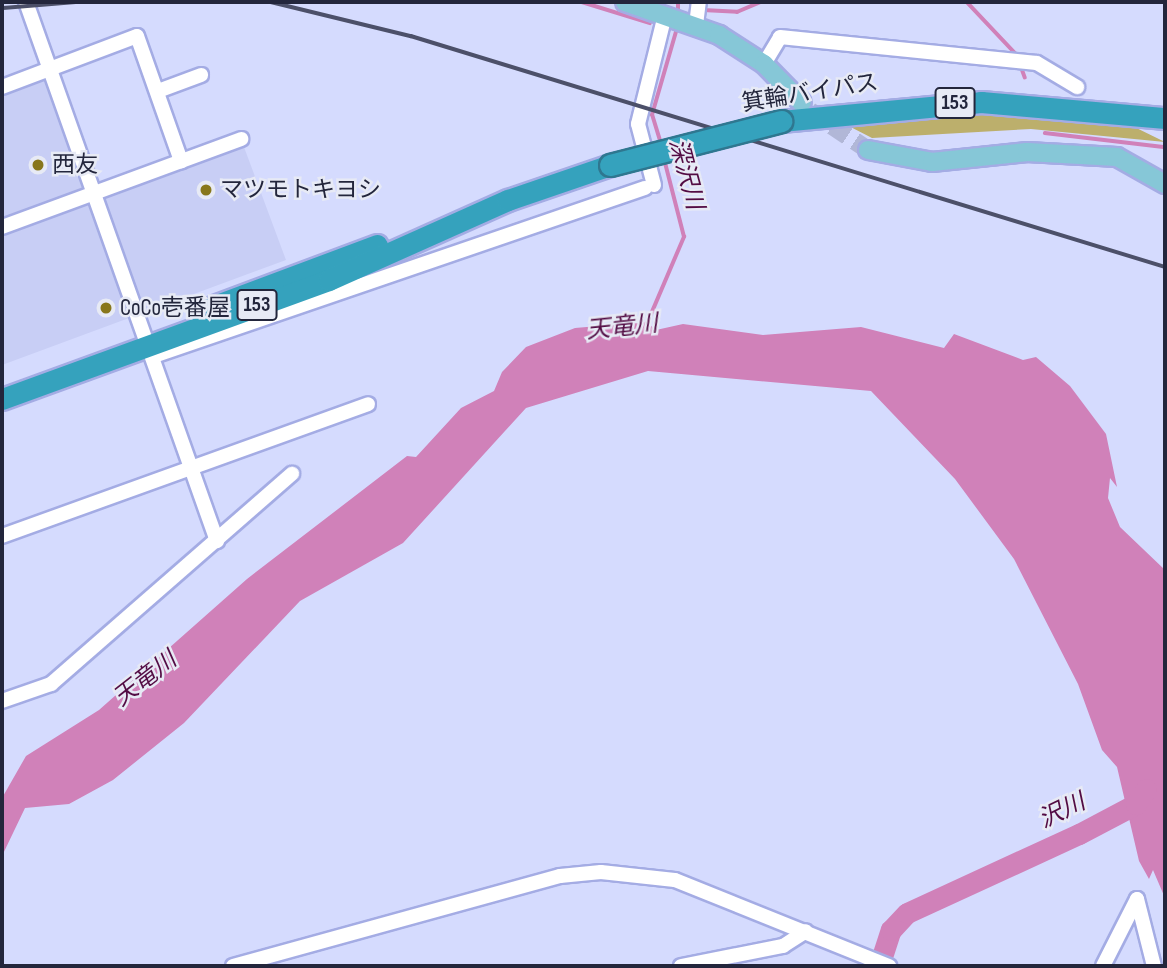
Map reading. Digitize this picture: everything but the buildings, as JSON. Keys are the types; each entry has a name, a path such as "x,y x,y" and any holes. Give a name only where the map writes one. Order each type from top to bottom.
{"highway":[{"name":"箕輪バイパス","path":"2,399 151,344 508,200 610,165 781,121 981,102 1130,112 1165,118"},
{"name":"箕輪バイパス","path":"1130,112 1165,126"},
{"name":"箕輪バイパス","path":"2,384 151,344"}],"main road":[{"path":"625,2 693,24 764,64 802,103"},
{"path":"868,150 932,162 1027,152 1117,157 1165,184"}],"street":[{"path":"26,2 195,466 217,541"},
{"path":"693,24 699,2"},
{"path":"151,344 649,186 638,124 668,16"},
{"path":"2,87 137,36 181,161"},
{"path":"764,64 780,37 1037,63 1077,87"},
{"path":"158,91 201,75"},
{"path":"2,227 241,139"},
{"path":"2,536 368,404"},
{"path":"2,701 51,684 292,474"},
{"path":"233,966 560,876 601,872 675,880 889,966"},
{"path":"1103,966 1137,899 1154,966"},
{"path":"681,966 783,947 806,932"}],"shaded area":[{"path":"49,70 96,193 241,139 286,260 2,365 2,88"},
{"path":"939,110 1116,118 1165,142 1031,129 872,138 837,120"}],"water":[{"name":"天竜川","path":"646,322 656,330 683,324 763,335 861,327 944,348 954,334 1023,360 1036,357 1070,386 1106,434 1117,487 1110,478 1108,498 1120,527 1165,570 1165,898 1153,870 1149,879 1139,861 1117,767 1102,750 1078,684 1014,559 955,479 871,391 648,371 526,408 403,543 300,601 184,723 113,780 69,804 25,808 2,856 2,798 26,756 99,710 247,579 407,456 416,457 461,408 494,391 502,372 526,347 575,328"}],"waterway":[{"path":"582,2 650,23"},
{"name":"深沢川","path":"678,2 678,14"},
{"path":"703,10 737,12 761,2"},
{"path":"967,2 1020,58"},
{"name":"深沢川","path":"661,144 652,115 678,25"},
{"path":"1021,66 1025,77"},
{"path":"1045,133 1165,147"},
{"name":"深沢川","path":"646,326 684,237 664,159"},
{"path":"879,966 891,930 907,913 1079,834 1136,804 1146,789"}],"tunnel":[{"path":"810,111 868,150"}],"railway":[{"path":"2,8 77,2"},
{"path":"271,2 411,36 1165,267"}],"place":[{"name":"西友","path":"38,165"},
{"name":"マツモトキヨシ","path":"206,190"},
{"name":"CoCo壱番屋","path":"106,308"}],"water label":[{"name":"沢川","path":"1062,811"}]}
